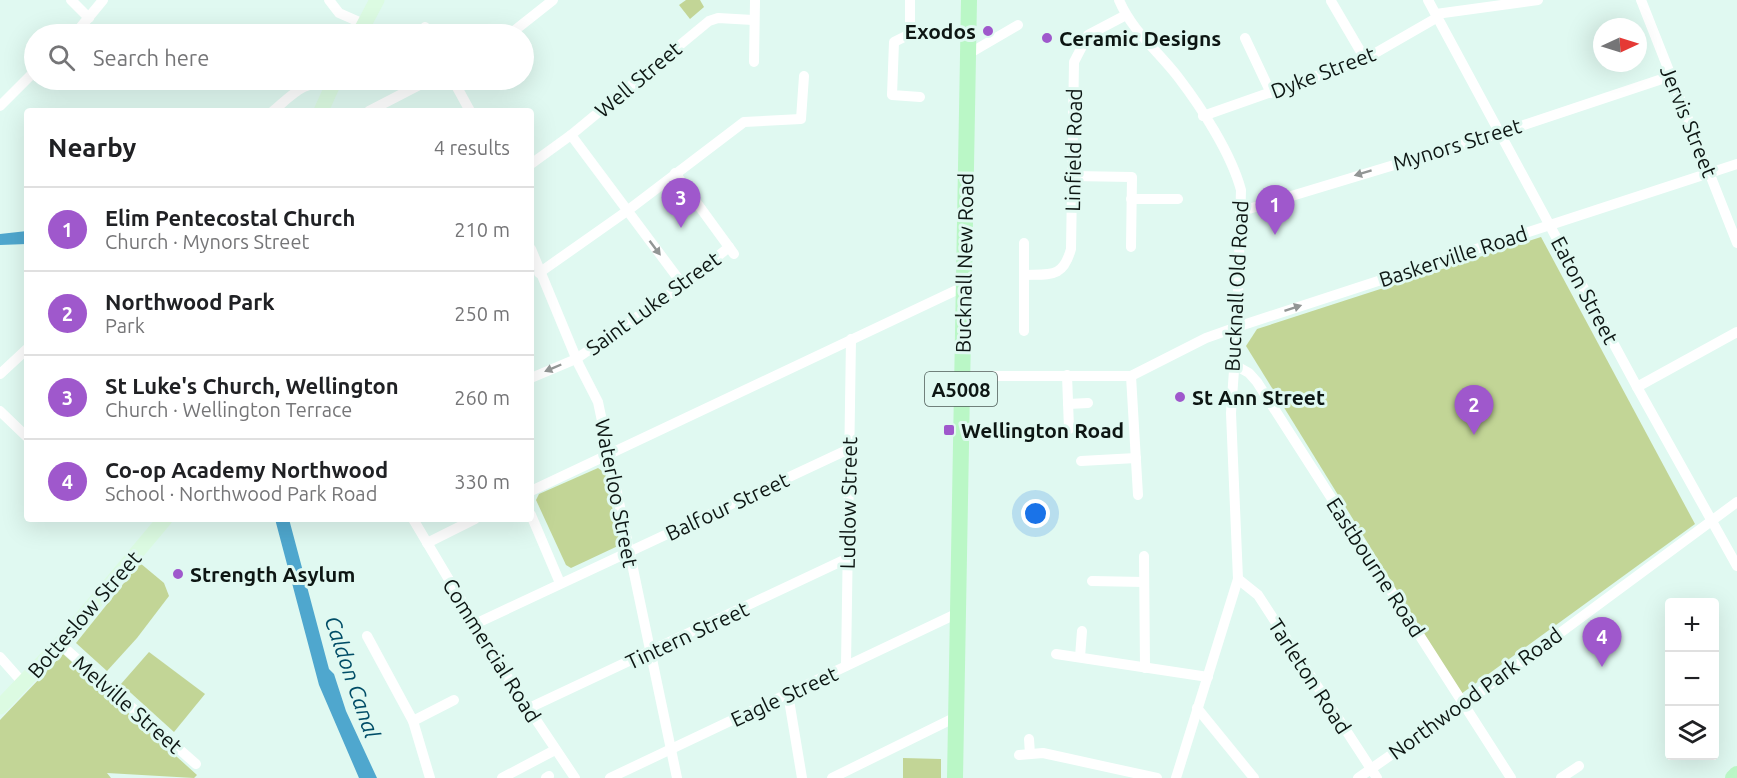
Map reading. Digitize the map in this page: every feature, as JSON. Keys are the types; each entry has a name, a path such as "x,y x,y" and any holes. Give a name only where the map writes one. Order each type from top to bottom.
{"main road":[{"name":"Bucknall New Road","path":"955,778 963,286 970,53 969,0"},
{"path":"1733,778 1737,774"}],"street":[{"path":"71,0 89,18"},
{"path":"84,24 103,0"},
{"path":"329,0 339,13 354,24"},
{"path":"364,24 377,0"},
{"path":"523,24 553,0"},
{"path":"754,62 755,0"},
{"path":"910,0 909,34 894,42 892,94 920,97"},
{"name":"Bucknall Old Road","path":"1119,0 1139,33 1178,77 1236,171 1241,190 1237,327 1231,413 1238,579 1176,778"},
{"name":"Eaton Street","path":"1428,0 1637,387 1737,566"},
{"path":"1437,15 1480,4 1538,0"},
{"name":"Jervis Street","path":"1641,0 1737,243"},
{"path":"1331,1 1365,59"},
{"name":"Linfield Road","path":"1024,275 1054,274 1064,268 1067,261 1071,249 1074,62 1088,35 1126,15"},
{"name":"Dyke Street","path":"1203,116 1365,59 1437,15"},
{"name":"Well Street","path":"534,162 571,135 709,21 718,18 753,20"},
{"path":"970,53 1018,25"},
{"path":"1245,38 1271,93"},
{"path":"540,273 627,211 744,122 801,119 804,76"},
{"name":"Mynors Street","path":"1242,211 1500,133 1671,76"},
{"path":"0,106 24,82"},
{"path":"277,108 299,90"},
{"path":"322,108 330,90"},
{"path":"375,108 410,90"},
{"path":"458,90 468,108"},
{"path":"571,135 683,285"},
{"name":"Baskerville Road","path":"1131,376 1206,338 1237,327 1737,164"},
{"name":"Saint Luke Street","path":"534,377 576,359 732,251 675,173"},
{"path":"1073,176 1132,177 1131,247"},
{"path":"1131,199 1178,199"},
{"path":"1024,243 1024,331"},
{"name":"Waterloo Street","path":"534,259 576,359 598,402 677,778"},
{"path":"534,490 963,286"},
{"path":"1637,387 1737,332"},
{"name":"Ludlow Street","path":"846,666 851,339"},
{"path":"0,374 24,353"},
{"name":"Eastbourne Road","path":"1233,364 1249,373 1257,382 1511,778"},
{"path":"1067,375 1069,429"},
{"path":"962,376 1131,376 1138,495"},
{"path":"1068,404 1088,403"},
{"path":"0,411 24,434"},
{"name":"Balfour Street","path":"475,624 849,449"},
{"path":"1081,461 1136,458"},
{"name":"Northwood Park Road","path":"1358,778 1464,704 1737,502"},
{"name":"Botteslow Street","path":"0,707 60,644 162,522"},
{"name":"Commercial Road","path":"415,522 527,709 575,778"},
{"path":"427,543 469,522"},
{"path":"534,522 560,583"},
{"path":"1144,556 1145,668"},
{"name":"Tintern Street","path":"527,709 846,560"},
{"name":"Tarleton Road","path":"1238,579 1258,595 1377,778"},
{"path":"1092,581 1144,582"},
{"name":"Eagle Street","path":"610,778 958,613"},
{"path":"1080,657 1082,631"},
{"path":"367,636 413,721 430,778"},
{"name":"Melville Street","path":"60,644 196,764"},
{"path":"1056,654 1208,677"},
{"path":"0,657 23,683"},
{"path":"788,694 802,778"},
{"path":"413,721 454,700"},
{"path":"1197,708 1254,778"},
{"path":"832,778 956,717"},
{"path":"1029,739 1024,754 1043,753 1157,778"},
{"path":"502,778 555,750"},
{"path":"1561,778 1579,766"}],"green space":[{"path":"686,0 700,0 704,7 690,19 679,5"},
{"path":"1541,237 1695,524 1461,694 1246,346 1257,329"},
{"path":"598,468 605,473 620,545 571,568 566,565 536,500 539,494"},
{"path":"140,563 164,583 169,596 137,638 107,671 76,643"},
{"path":"149,652 205,694 174,732 121,684"},
{"path":"63,654 197,775 194,778 107,773 111,778 0,778 0,720"},
{"path":"903,758 941,759 941,778 903,778"}],"water":[{"path":"24,231 24,244 0,245 0,234"},
{"path":"276,522 290,522 329,669 334,674 346,711 377,778 359,778 319,685"}],"place":[{"name":"Exodos","path":"988,31"},
{"name":"Ceramic Designs","path":"1047,38"},
{"name":"St Luke's Church, Wellington","path":"681,228"},
{"name":"Elim Pentecostal Church","path":"1275,235"},
{"name":"St Ann Street","path":"1180,397"},
{"name":"Wellington Road","path":"949,430"},
{"name":"Northwood Park","path":"1474,435"},
{"name":"Strength Asylum","path":"178,574"},
{"name":"Co-op Academy Northwood","path":"1602,667"}],"water label":[{"name":"Caldon Canal","path":"353,677"}]}
